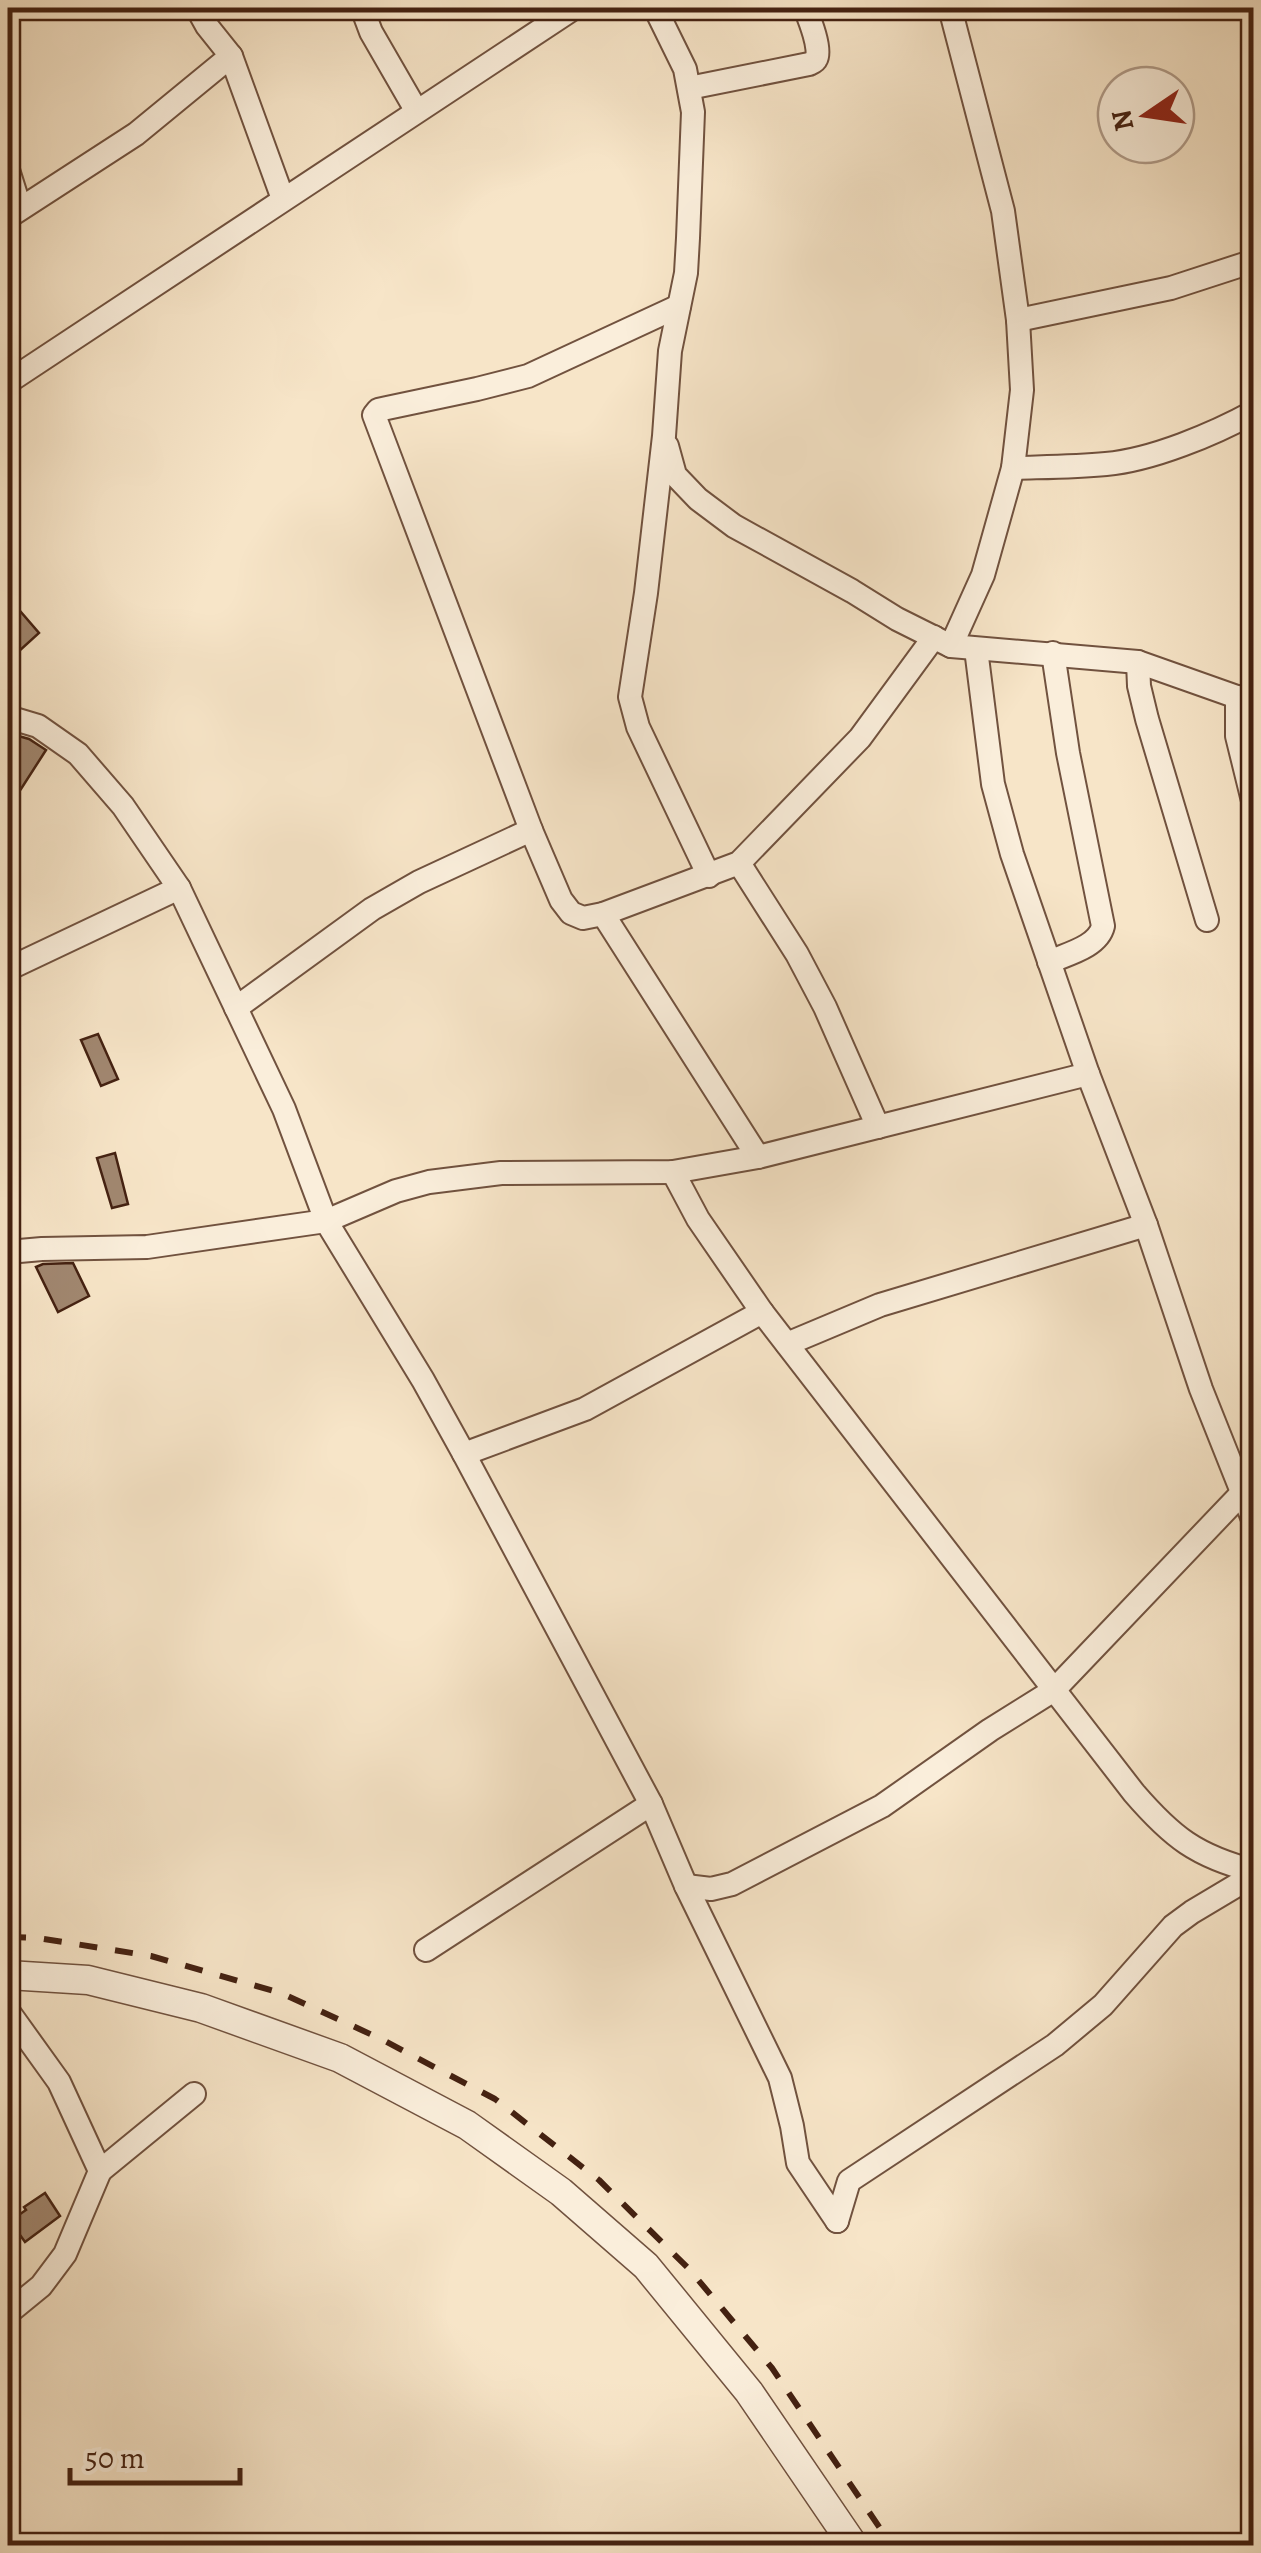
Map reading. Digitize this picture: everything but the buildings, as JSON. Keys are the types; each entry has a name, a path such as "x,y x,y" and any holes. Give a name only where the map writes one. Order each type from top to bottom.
{"street":[{"path":"197,8 231,56 283,199"},
{"path":"362,8 370,32 416,110"},
{"path":"8,382 574,8"},
{"path":"655,8 685,69 689,88 692,112 687,256 670,350 646,593 630,698 638,728 709,876"},
{"path":"689,88 816,60 816,40 805,8"},
{"path":"679,306 528,376 378,410 374,415 531,830 561,900 572,913 583,918 740,863 860,738 886,699 942,642 983,574 1012,468 1022,390 1018,320 1003,211 950,8"},
{"path":"8,170 14,213 136,134 231,56"},
{"path":"1018,320 1171,288 1254,261"},
{"path":"1012,468 1110,464 1167,450 1254,412"},
{"path":"664,436 675,474 698,499 734,526 942,642 976,650 1138,662 1246,699 1237,736 1254,806"},
{"path":"976,650 993,784 1012,854 1201,1389 1248,1490 1254,1522"},
{"path":"1049,962 1096,940 1104,926 1068,753 1053,653"},
{"path":"1138,662 1138,686 1207,920"},
{"path":"8,717 38,726 78,754 123,806 178,888 284,1110 326,1221 423,1380 651,1804 686,1886 780,2078 798,2163 837,2221 849,2181 1055,2045 1103,2005 1173,1926 1254,1873"},
{"path":"236,1008 372,909 419,882 531,830"},
{"path":"740,863 825,1007 878,1127"},
{"path":"8,970 178,888"},
{"path":"603,914 758,1156"},
{"path":"8,1252 147,1247 326,1221 396,1190 501,1173 673,1172 758,1156 1088,1074"},
{"path":"673,1172 698,1219 762,1312 1161,1824 1194,1849 1254,1873"},
{"path":"787,1344 880,1305 1146,1225"},
{"path":"464,1454 585,1409 762,1312"},
{"path":"686,1886 711,1889 732,1884 854,1821 1054,1690 1248,1490"},
{"path":"426,1950 651,1804"},
{"path":"8,1974 88,1980 201,2008 340,2058 466,2126 561,2192 646,2266 749,2392 854,2546"},
{"path":"8,2012 59,2082 100,2171"},
{"path":"8,2313 41,2286 65,2254 100,2171 194,2094"}],"railway":[{"path":"8,1937 151,1956 281,1993 381,2039 495,2099 599,2180 689,2269 772,2368 892,2546"}]}
